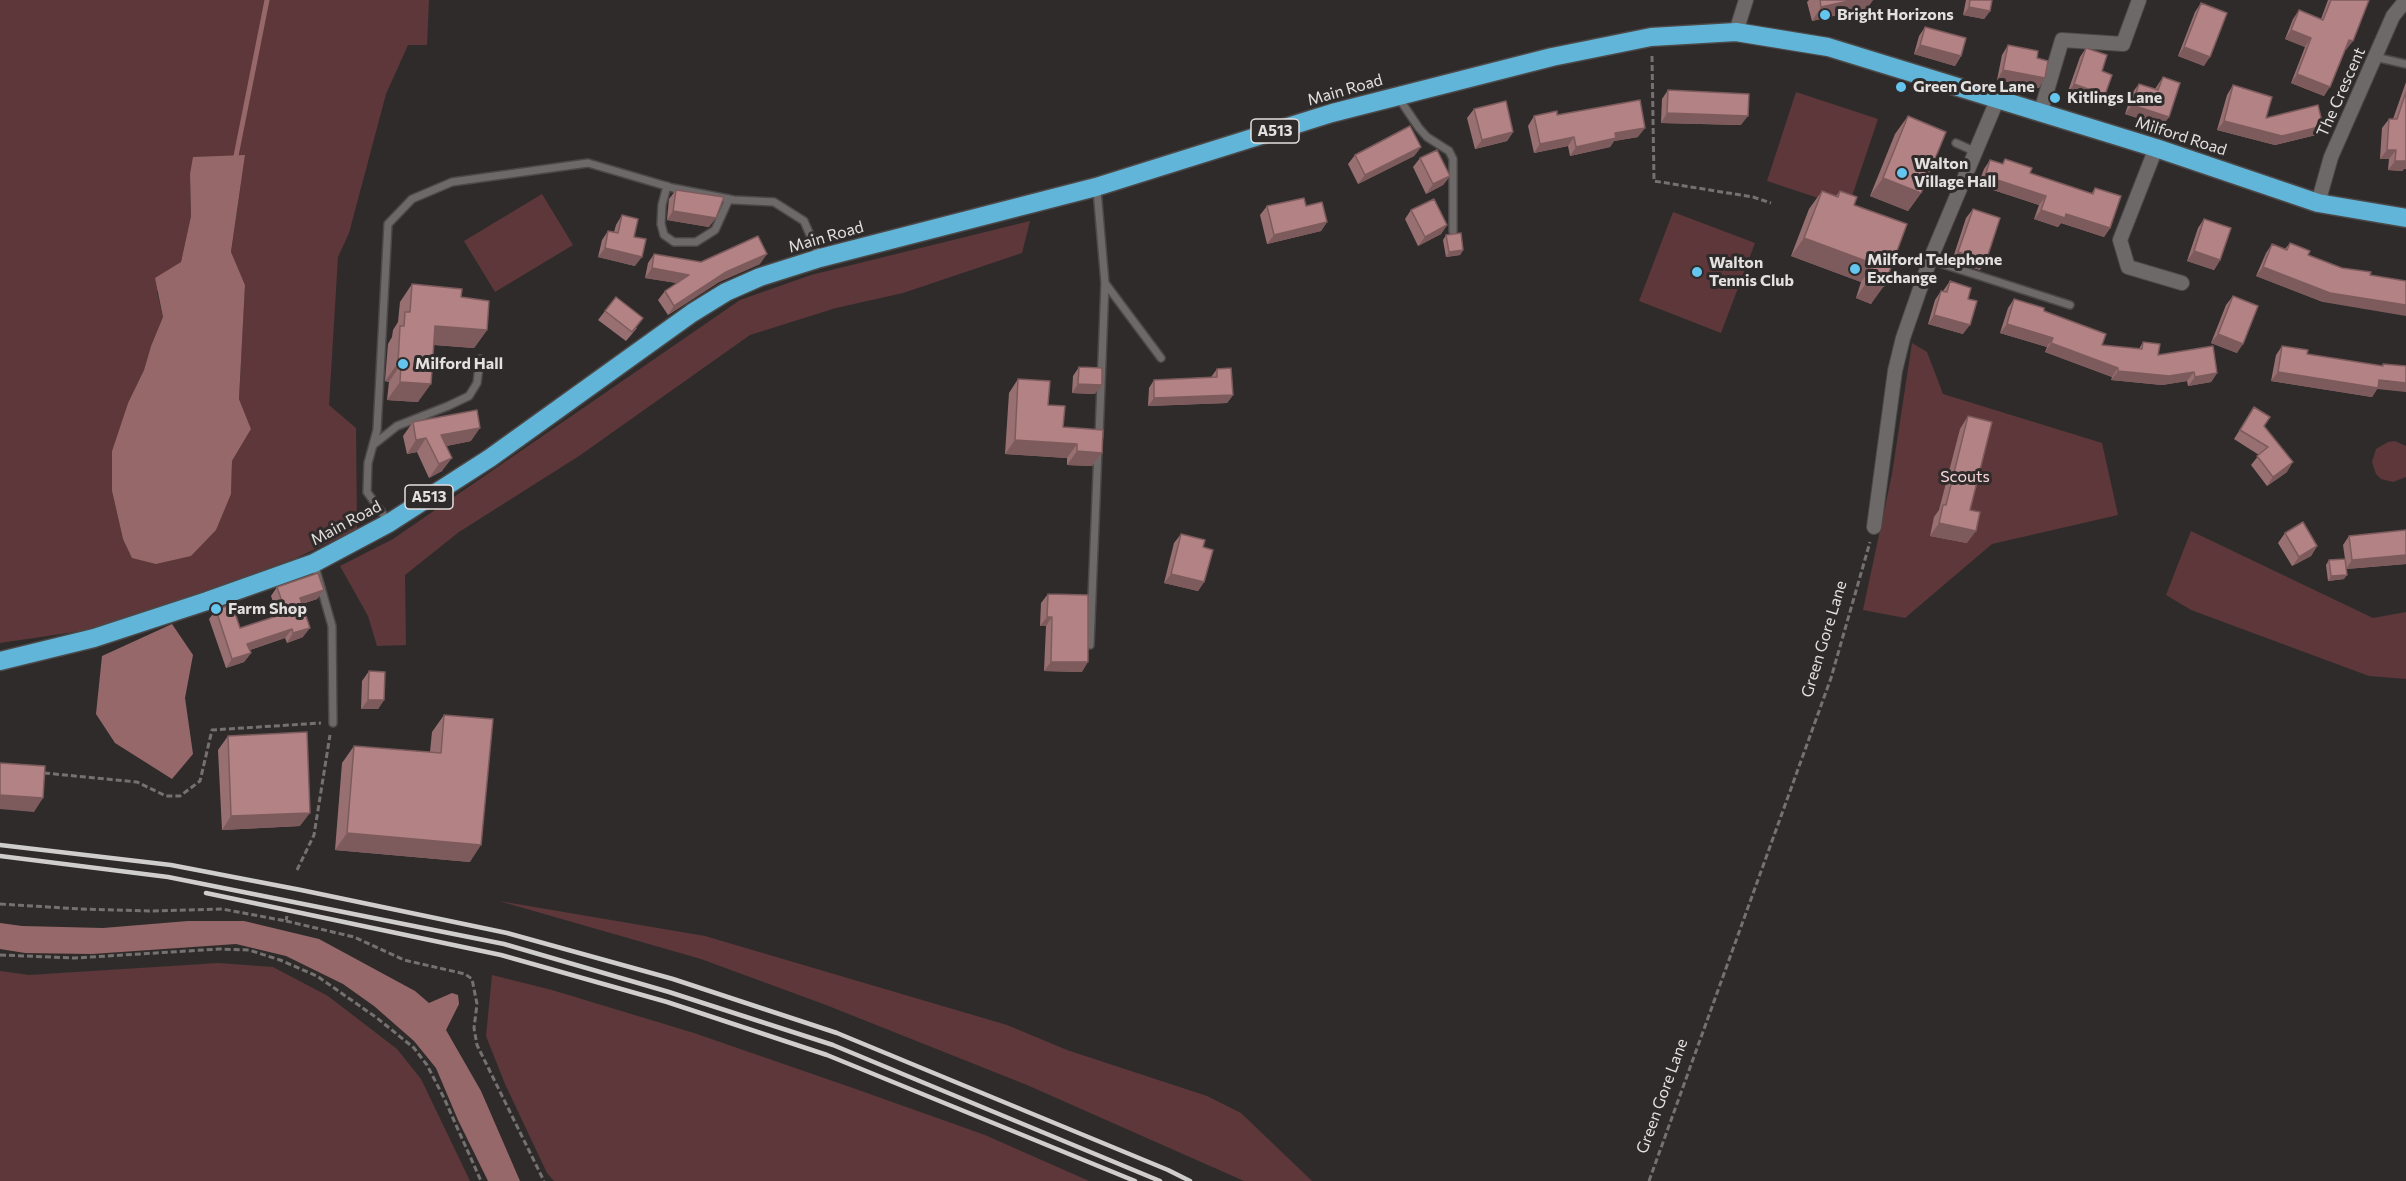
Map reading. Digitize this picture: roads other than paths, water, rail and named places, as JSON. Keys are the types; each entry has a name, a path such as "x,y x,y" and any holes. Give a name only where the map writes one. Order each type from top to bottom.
{"highway":[{"name":"Main Road","path":"0,661 94,638 314,563 389,523 490,458 692,313 726,292 760,277 820,258 1096,188 1332,113 1552,57 1651,37 1736,32"},
{"name":"Milford Road","path":"1736,32 1828,47 2041,111 2318,203 2406,218"}],"street":[{"path":"1736,32 1745,0"},
{"path":"2041,111 2062,40 2122,44 2139,0"},
{"name":"The Crescent","path":"2318,203 2331,157 2393,16 2406,0"},
{"path":"1874,527 1895,371 1914,300 1998,98"},
{"path":"2157,148 2120,240 2128,267 2182,283"}],"lane":[{"path":"2375,57 2406,64"},
{"path":"1397,96 1427,137 1449,151 1453,159 1453,231"},
{"path":"1956,143 1976,152"},
{"path":"389,523 367,492 368,463 377,430 388,224 412,199 452,182 588,163 667,186 729,199 774,202 804,221 820,258"},
{"path":"667,186 662,205 661,224 664,235 674,242 696,242 715,230 729,199"},
{"path":"1090,645 1105,283 1096,188"},
{"path":"1930,260 2070,305"},
{"path":"1105,283 1161,358"},
{"path":"373,445 397,426 469,396 477,383 480,359"},
{"path":"314,563 332,626 333,723"}],"waterway":[{"path":"236,156 267,0"}],"railway":[{"path":"0,845 171,865 301,890 507,933 673,979 837,1033 1190,1181"},
{"path":"0,856 168,877 504,944 669,992 833,1045 1160,1181"},
{"path":"206,893 501,955 667,1002 827,1055 1135,1181"}],"place":[{"name":"Bright Horizons","path":"1825,15"},
{"name":"Green Gore Lane","path":"1901,87"},
{"name":"Kitlings Lane","path":"2055,98"},
{"name":"Walton Village Hall","path":"1902,173"},
{"name":"Milford Telephone Exchange","path":"1855,269"},
{"name":"Walton Tennis Club","path":"1697,272"},
{"name":"Milford Hall","path":"403,364"},
{"name":"Farm Shop","path":"216,609"}],"park label":[{"name":"Scouts","path":"1965,477"}]}
